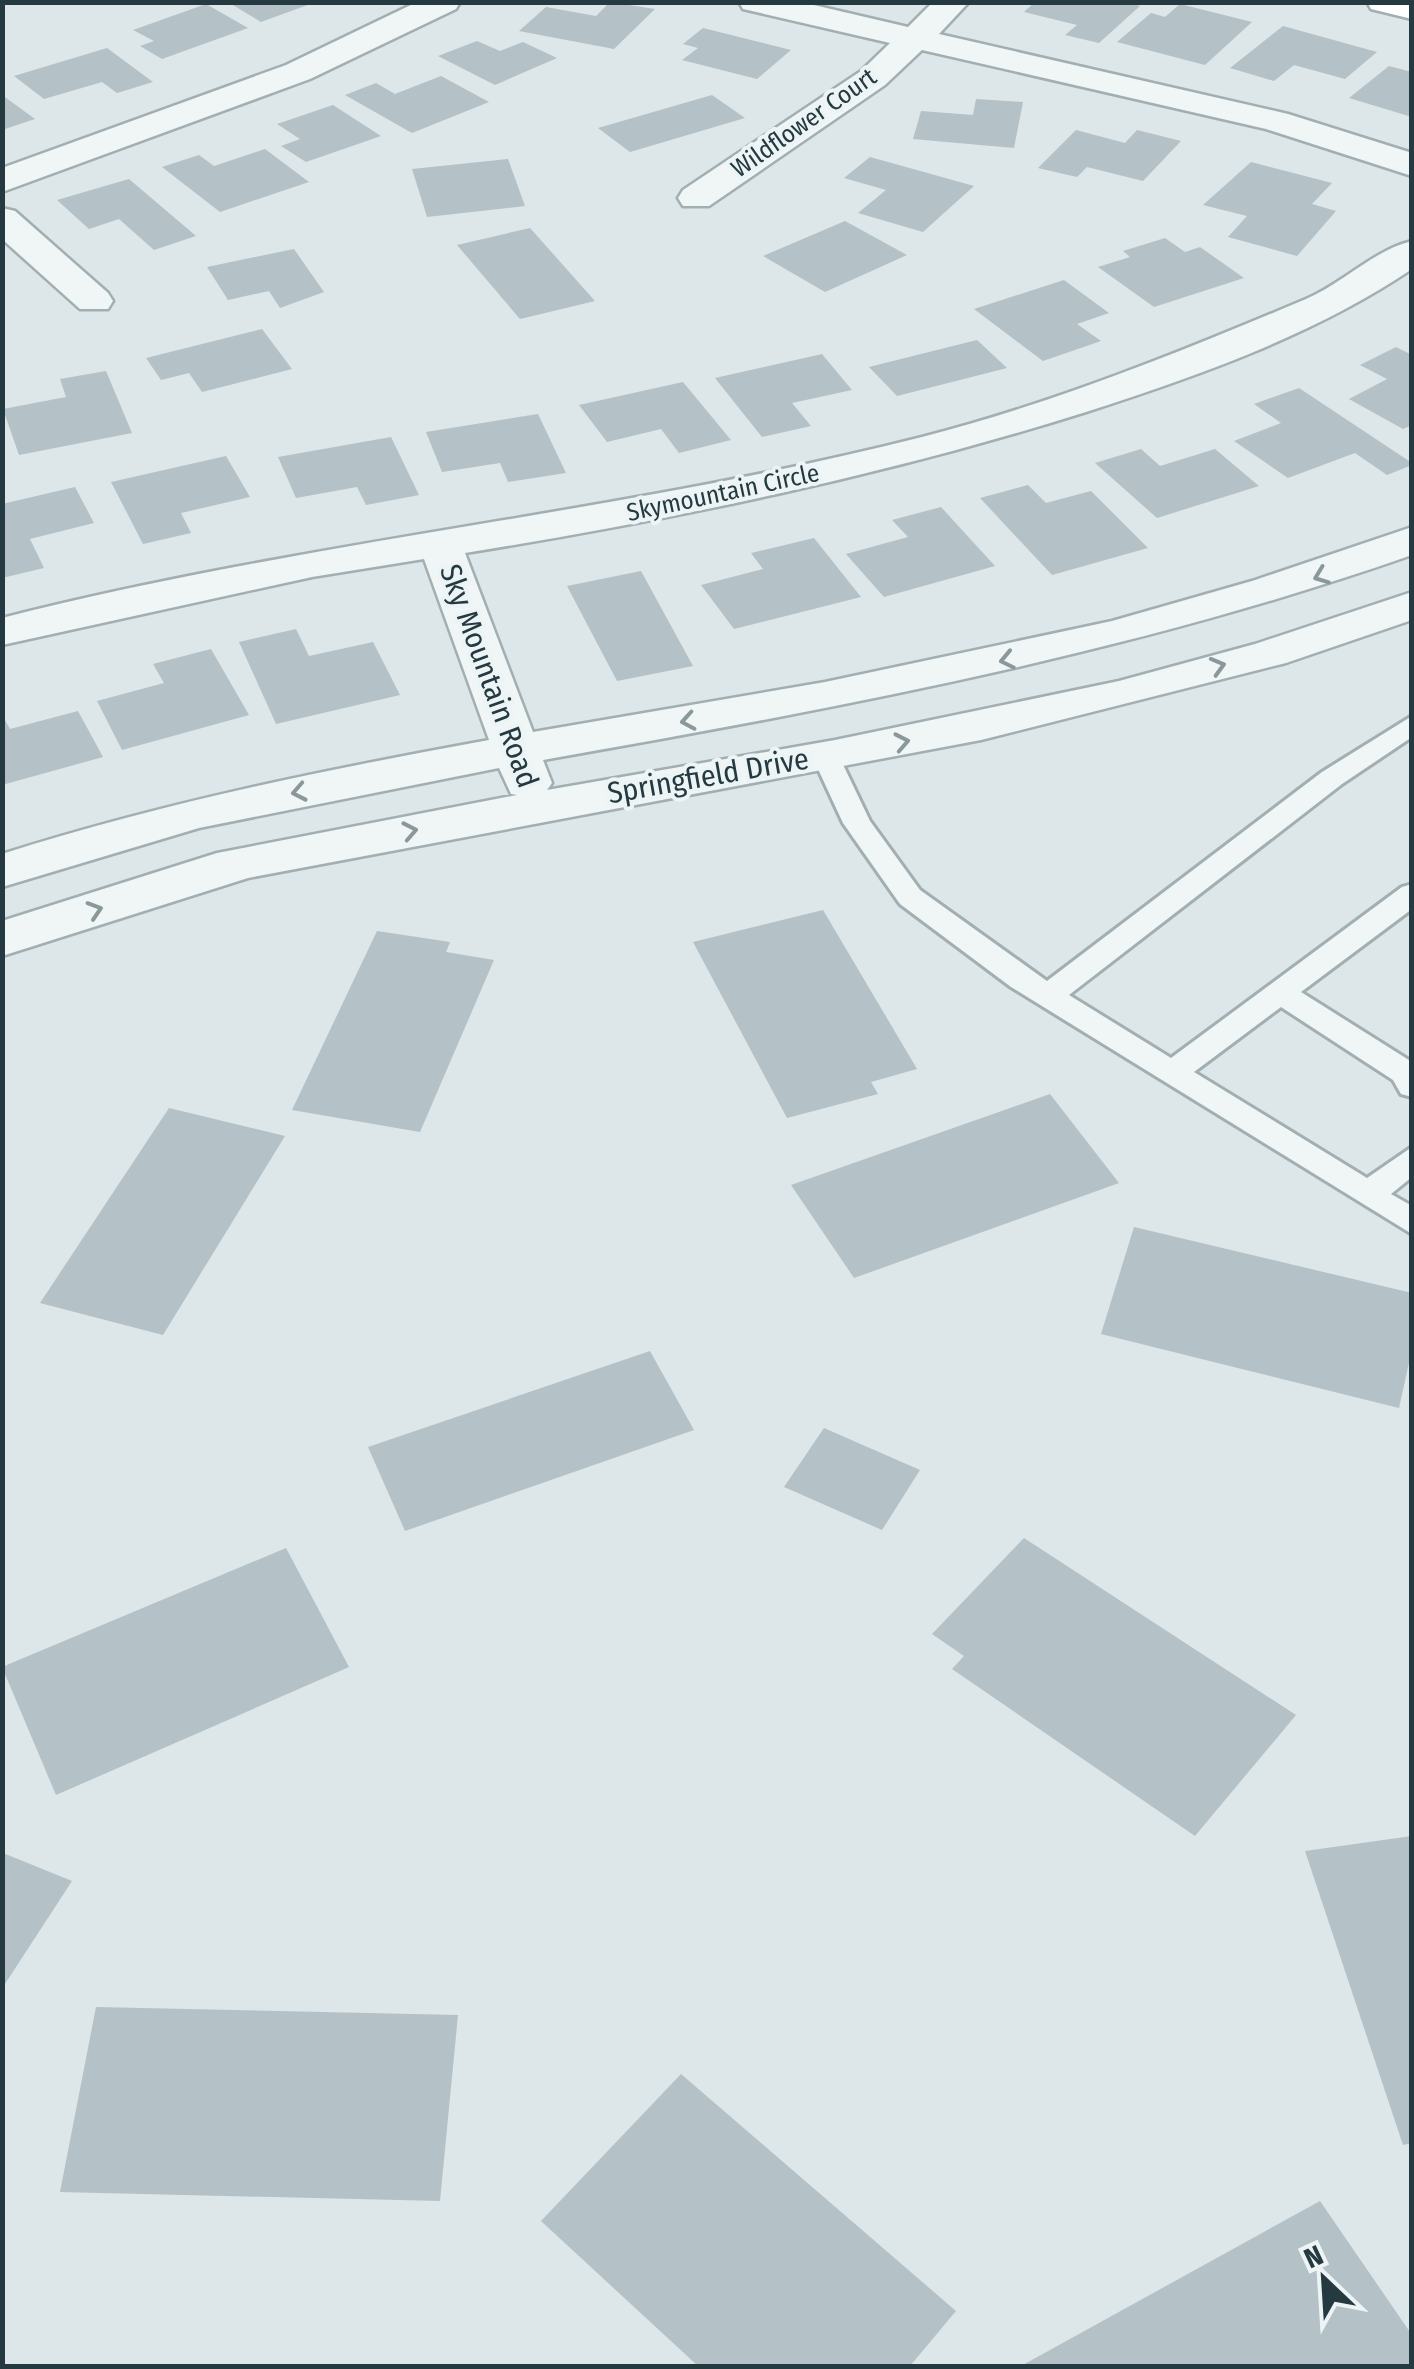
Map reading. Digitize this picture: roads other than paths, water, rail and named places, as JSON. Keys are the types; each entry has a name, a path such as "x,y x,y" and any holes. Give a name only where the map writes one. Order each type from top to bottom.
{"street":[{"path":"2,181 298,72 444,2"},
{"path":"755,2 1276,122 1412,165"},
{"name":"Wildflower Court","path":"696,198 873,78 953,2"},
{"path":"1383,2 1412,9"},
{"path":"2,220 94,302"},
{"name":"Skymountain Circle","path":"2,632 83,611 312,564 672,506 936,446 1158,376 1348,294 1412,252"},
{"name":"Springfield Drive","path":"2,871 226,806 883,686 1078,645 1305,582 1412,540"},
{"name":"Sky Mountain Road","path":"441,546 537,806"},
{"name":"Springfield Drive","path":"2,939 243,863 826,756 1112,697 1346,629 1412,604"}],"lane":[{"path":"1048,996 1332,778 1412,724"},
{"path":"826,756 857,822 910,897 1048,996 1412,1222"},
{"path":"1172,1073 1412,894"},
{"path":"1279,992 1404,1072 1412,1086"},
{"path":"1370,1194 1412,1160"}]}
